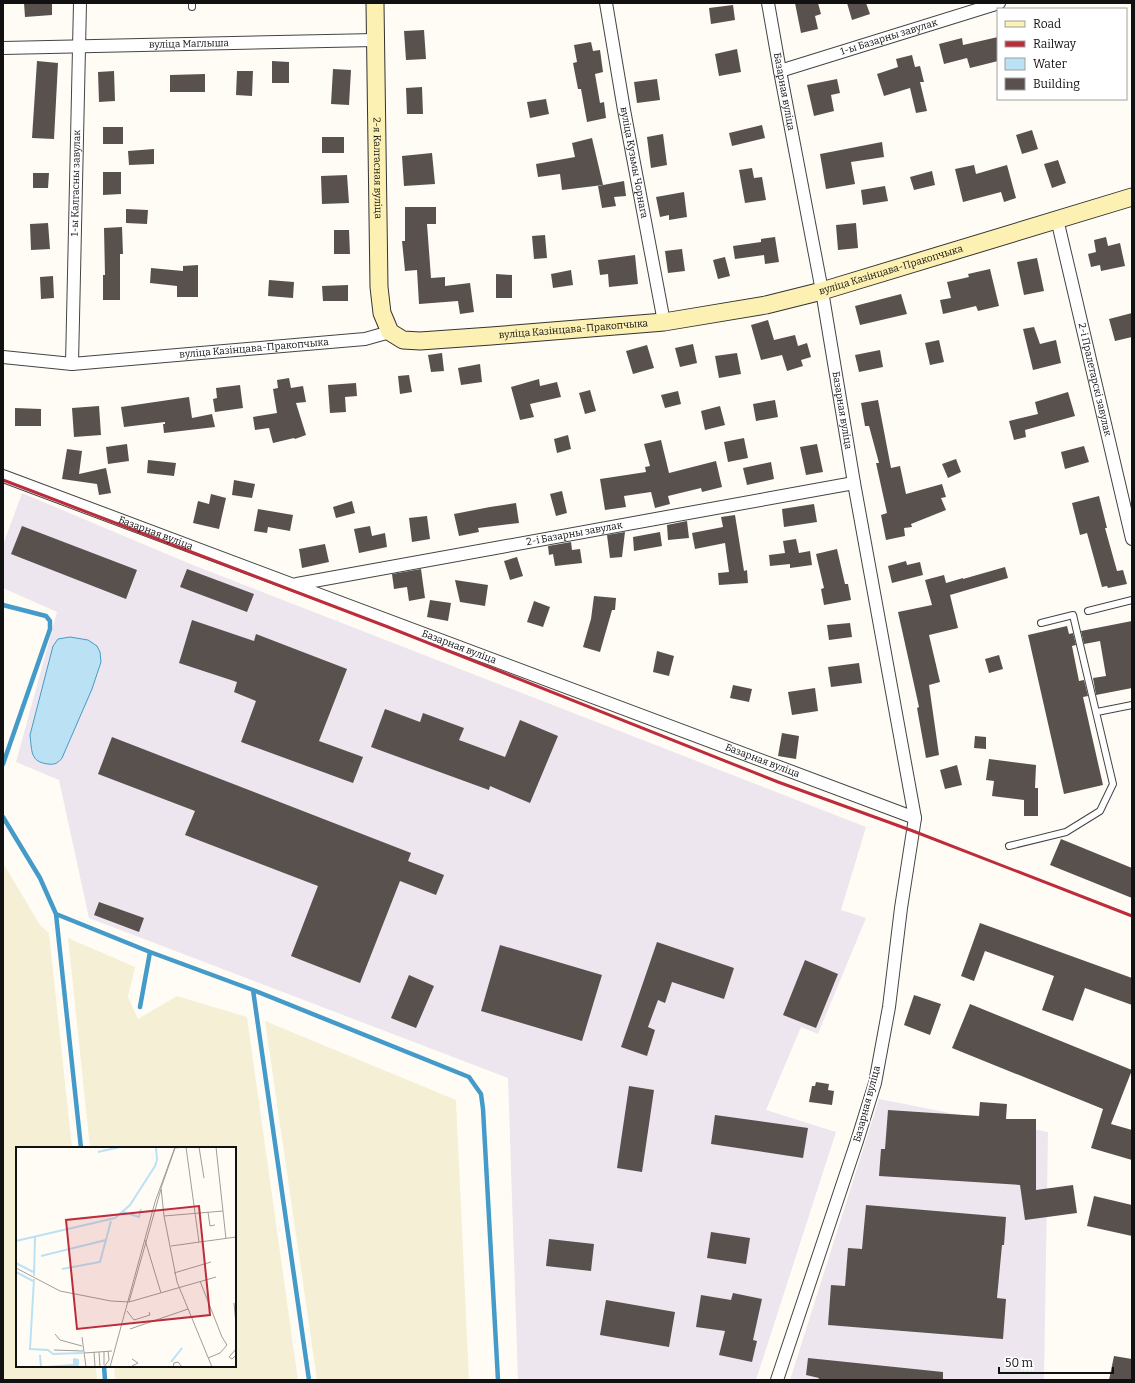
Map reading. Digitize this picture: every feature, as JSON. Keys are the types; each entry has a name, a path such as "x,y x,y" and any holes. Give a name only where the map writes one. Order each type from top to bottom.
{"street":[{"name":"1-ы Калгасны завулак","path":"72,364 80,3"},
{"name":"2-я Калгасная вуліца","path":"375,3 379,287 382,313 390,332"},
{"name":"вуліца Кузьмы Чорнага","path":"606,3 624,110 664,322"},
{"name":"Базарная вуліца","path":"768,3 822,291 854,483 915,818 901,908 889,1008 875,1083 777,1380"},
{"name":"1-ы Базарны завулак","path":"780,71 999,3"},
{"name":"вуліца Маглыша","path":"3,48 375,40"},
{"name":"вуліца Казінцава-Пракопчыка","path":"3,357 72,364 365,339 390,332 403,340 420,341 664,322 766,305 822,291 1132,197"},
{"name":"2-і Пралетарскі завулак","path":"1057,219 1132,539"},
{"name":"Базарная вуліца","path":"3,476 296,584 915,818"},
{"name":"2-і Базарны завулак","path":"296,584 854,483"}],"lane":[{"path":"1088,611 1132,600"},
{"path":"1009,846 1066,832 1100,811 1113,784 1073,615 1041,623"},
{"path":"1097,712 1132,705"}],"shaded area":[{"path":"22,493 188,563 866,827 841,910 866,918 818,1034 801,1027 766,1110 836,1132 756,1380 518,1380 508,1078 89,918 59,780 16,762 57,612 3,588 3,545"},
{"path":"3,863 40,925 49,933 72,1147 16,1147 16,1367 96,1367 97,1380 3,1380"},
{"path":"68,938 135,967 128,997 138,1019 177,996 247,1017 298,1380 115,1380 114,1367 236,1367 236,1147 90,1147"},
{"path":"265,1021 456,1100 469,1380 317,1380"},
{"path":"879,1099 1048,1132 1044,1380 790,1380"}],"water":[{"path":"70,637 88,640 97,646 100,652 101,662 92,689 62,758 53,764 42,763 33,755 30,735 53,646 58,639"}],"building":[{"path":"24,3 52,3 52,15 25,17"},
{"path":"795,3 818,3 821,14 815,16 818,29 801,33"},
{"path":"847,3 866,3 870,14 852,20"},
{"path":"733,5 735,20 711,24 709,8"},
{"path":"424,30 426,59 406,60 404,31"},
{"path":"997,37 997,61 970,68 967,58 944,64 939,44 962,38 963,45"},
{"path":"591,42 593,51 600,50 603,72 595,74 600,103 604,102 606,118 587,122 581,89 578,89 573,63 577,62 574,45"},
{"path":"737,49 741,72 719,76 715,54"},
{"path":"912,55 915,67 920,66 924,82 920,82 927,111 916,113 910,88 884,96 877,74 898,67 896,59"},
{"path":"37,61 58,63 54,139 32,138"},
{"path":"272,61 289,62 289,83 272,83"},
{"path":"333,69 351,70 349,105 331,104"},
{"path":"114,71 115,101 99,102 98,72"},
{"path":"237,71 253,71 252,96 236,95"},
{"path":"205,74 205,92 170,92 170,75"},
{"path":"657,79 660,100 637,103 634,82"},
{"path":"837,79 840,93 831,95 834,111 814,116 807,85"},
{"path":"422,87 423,114 407,114 406,88"},
{"path":"546,99 549,114 530,118 527,102"},
{"path":"762,125 765,138 732,146 729,133"},
{"path":"103,127 123,127 123,144 103,144"},
{"path":"1032,130 1038,149 1022,154 1016,135"},
{"path":"663,134 667,165 651,168 647,137"},
{"path":"322,137 344,137 344,153 322,153"},
{"path":"592,138 603,185 562,190 560,174 538,177 536,164 575,157 572,143"},
{"path":"882,142 884,157 851,162 855,184 826,189 820,154"},
{"path":"154,149 154,164 129,165 128,151"},
{"path":"432,153 435,184 404,186 402,156"},
{"path":"1058,160 1066,183 1052,188 1044,164"},
{"path":"974,165 976,174 1007,165 1016,198 1004,202 1001,192 963,202 955,169"},
{"path":"752,168 754,178 762,177 766,200 745,203 739,170"},
{"path":"932,171 935,185 914,190 910,177"},
{"path":"103,172 121,172 121,194 103,195"},
{"path":"33,173 49,173 48,188 33,188"},
{"path":"347,175 349,203 322,204 321,176"},
{"path":"624,181 626,196 614,197 616,206 602,208 598,186"},
{"path":"885,186 888,201 863,205 861,190"},
{"path":"684,192 687,217 669,220 669,215 660,217 656,197"},
{"path":"405,207 436,207 436,224 427,224 431,278 445,277 445,286 470,283 474,312 460,314 458,301 419,304 417,270 405,271 402,241 405,241"},
{"path":"126,209 148,210 147,224 126,223"},
{"path":"48,223 50,249 31,250 30,224"},
{"path":"856,223 858,248 838,250 836,225"},
{"path":"122,227 123,254 120,254 120,300 103,300 103,275 105,275 104,228"},
{"path":"334,230 349,230 350,254 334,254"},
{"path":"545,235 547,258 534,259 532,236"},
{"path":"775,237 779,262 765,264 764,255 735,259 733,246 761,242 761,239"},
{"path":"1106,237 1108,246 1120,243 1125,266 1101,271 1100,265 1091,267 1088,254 1096,252 1094,240"},
{"path":"682,249 685,271 668,273 665,251"},
{"path":"635,255 638,284 609,287 608,274 600,275 598,260"},
{"path":"725,257 730,276 718,279 713,260"},
{"path":"1037,258 1044,291 1024,295 1017,262"},
{"path":"198,265 198,297 177,297 177,286 150,283 151,268 183,271 183,266"},
{"path":"990,269 999,306 978,311 976,306 943,314 940,300 951,298 947,282 969,277 968,274"},
{"path":"571,270 573,285 553,288 551,274"},
{"path":"496,274 512,275 512,298 496,298"},
{"path":"53,276 54,298 41,299 40,277"},
{"path":"269,280 294,282 293,298 268,296"},
{"path":"348,285 348,301 323,301 322,286"},
{"path":"901,294 907,314 860,325 855,306"},
{"path":"1132,313 1132,337 1115,341 1109,319"},
{"path":"768,320 774,340 795,335 798,346 807,343 811,357 801,360 803,366 787,371 782,355 761,360 751,325"},
{"path":"1034,327 1040,344 1056,340 1061,363 1033,370 1023,329"},
{"path":"939,340 944,362 930,365 925,343"},
{"path":"693,344 697,363 680,367 675,348"},
{"path":"647,345 654,368 633,374 626,351"},
{"path":"880,350 883,367 859,372 855,355"},
{"path":"442,353 444,371 431,372 428,355"},
{"path":"737,353 741,374 719,378 715,356"},
{"path":"480,364 482,382 461,385 458,368"},
{"path":"409,375 412,392 400,394 398,376"},
{"path":"289,378 291,388 303,386 306,402 296,403 306,435 295,439 273,443 269,428 255,430 253,417 277,413 273,389 278,388 277,380"},
{"path":"539,379 540,386 557,382 561,397 530,404 534,417 520,420 511,387"},
{"path":"356,383 357,396 345,397 346,412 330,413 328,385"},
{"path":"240,385 243,408 215,412 213,399 217,398 216,388"},
{"path":"590,390 596,411 585,414 579,393"},
{"path":"678,391 681,404 665,408 661,395"},
{"path":"1068,392 1075,416 1025,430 1026,437 1014,440 1009,421 1038,414 1035,402"},
{"path":"189,397 192,418 212,414 215,427 164,433 163,424 165,424 165,422 124,427 121,407"},
{"path":"775,400 778,417 756,421 753,404"},
{"path":"878,400 891,468 900,466 906,494 942,484 946,497 941,498 946,510 911,524 912,527 904,528 905,536 886,540 881,515 887,513 876,463 879,463 869,426 865,426 861,403"},
{"path":"99,406 101,435 74,437 72,408"},
{"path":"720,406 725,425 705,430 701,411"},
{"path":"15,408 41,409 41,426 15,426"},
{"path":"568,435 571,449 557,453 554,439"},
{"path":"744,438 748,458 728,462 724,442"},
{"path":"661,440 669,473 716,461 722,487 702,492 701,488 668,496 670,504 655,508 651,492 624,496 626,507 605,510 600,479 646,472 645,467 650,466 644,444"},
{"path":"127,444 129,461 108,464 106,447"},
{"path":"817,444 823,472 806,475 800,447"},
{"path":"1084,446 1089,462 1065,469 1061,452"},
{"path":"67,449 82,451 79,474 106,468 111,493 99,495 97,484 62,479"},
{"path":"956,459 961,472 948,478 942,464"},
{"path":"148,460 176,463 174,476 147,473"},
{"path":"771,462 774,479 747,485 743,468"},
{"path":"234,480 255,484 252,498 232,495"},
{"path":"562,491 567,513 556,516 550,494"},
{"path":"211,494 226,498 219,529 193,523 198,501 209,504"},
{"path":"1099,496 1107,528 1105,528 1117,571 1123,570 1127,584 1108,588 1107,586 1102,587 1087,533 1080,535 1072,503"},
{"path":"352,501 355,513 336,518 333,507"},
{"path":"516,503 519,523 478,528 479,532 459,536 454,514"},
{"path":"814,504 817,522 784,527 782,509"},
{"path":"258,509 293,515 290,531 268,527 267,533 254,531"},
{"path":"735,515 744,571 747,570 748,583 719,585 718,573 729,572 725,543 695,549 692,533 723,527 721,517"},
{"path":"427,516 430,539 412,542 409,518"},
{"path":"687,521 689,538 668,540 667,525"},
{"path":"22,526 137,570 126,599 11,554"},
{"path":"370,526 372,536 385,533 387,547 359,553 354,529"},
{"path":"625,532 622,557 610,558 607,535"},
{"path":"660,532 662,546 634,551 633,537"},
{"path":"796,539 799,553 810,551 812,565 790,568 790,564 770,566 769,555 785,553 783,541"},
{"path":"571,542 572,550 580,549 582,563 555,566 553,554 549,555 548,546"},
{"path":"325,544 329,562 302,568 299,549"},
{"path":"837,549 845,584 848,584 851,600 824,605 821,589 824,588 816,554"},
{"path":"517,557 523,576 510,580 504,561"},
{"path":"906,561 907,565 920,562 923,575 892,583 888,566"},
{"path":"1005,567 1008,578 950,595 958,628 929,635 940,682 929,685 939,755 926,758 917,708 919,707 898,612 932,605 925,580 944,575 946,583"},
{"path":"187,569 254,594 247,612 180,587"},
{"path":"421,569 425,598 409,601 407,587 394,589 392,574"},
{"path":"455,580 488,585 485,606 460,602"},
{"path":"594,596 616,598 615,610 612,610 600,652 583,647 591,619"},
{"path":"430,600 451,603 448,621 427,617"},
{"path":"534,601 550,607 543,627 527,622"},
{"path":"192,620 254,641 256,634 347,669 319,741 363,757 353,783 241,742 256,701 234,692 237,682 179,663"},
{"path":"1132,621 1132,688 1096,695 1093,678 1106,676 1100,641 1084,644 1081,631"},
{"path":"850,623 852,637 829,640 827,625"},
{"path":"1067,626 1069,634 1073,633 1076,645 1072,646 1079,681 1084,680 1088,696 1083,697 1103,785 1064,794 1028,635"},
{"path":"657,651 674,656 669,676 653,672"},
{"path":"999,655 1003,669 989,673 985,659"},
{"path":"859,663 862,683 831,687 828,667"},
{"path":"733,685 752,689 749,702 730,698"},
{"path":"815,688 818,711 792,715 788,692"},
{"path":"385,709 420,722 423,713 464,728 459,740 505,757 520,720 558,736 530,803 490,786 489,790 371,747"},
{"path":"782,733 799,736 796,759 778,756"},
{"path":"975,736 986,737 986,749 974,748"},
{"path":"112,737 411,853 408,861 444,875 436,895 400,881 360,983 291,956 318,886 185,835 195,811 98,774"},
{"path":"989,759 1036,765 1035,788 1038,788 1038,816 1024,816 1024,800 992,796 994,781 986,780"},
{"path":"957,765 962,785 945,789 940,770"},
{"path":"1061,839 1132,868 1132,898 1050,865"},
{"path":"99,902 144,918 139,932 94,915"},
{"path":"980,923 1132,978 1132,1005 1085,988 1073,1021 1042,1010 1054,976 985,951 974,981 961,976"},
{"path":"657,942 734,968 724,999 672,982 665,1003 658,1000 648,1027 655,1030 647,1056 621,1047"},
{"path":"500,945 602,975 582,1041 481,1011"},
{"path":"805,960 838,974 816,1028 783,1015"},
{"path":"409,975 434,986 416,1028 391,1018"},
{"path":"914,995 941,1004 930,1035 904,1025"},
{"path":"970,1004 1132,1070 1111,1124 1132,1130 1132,1160 1091,1148 1103,1109 952,1048"},
{"path":"816,1082 829,1084 828,1090 834,1091 832,1105 809,1102 812,1086 815,1086"},
{"path":"629,1086 654,1090 642,1172 617,1168"},
{"path":"980,1102 1007,1104 1006,1119 1036,1119 1036,1190 1073,1185 1077,1213 1025,1220 1020,1185 879,1176 881,1149 885,1149 888,1110 979,1116"},
{"path":"715,1115 808,1128 803,1158 711,1144"},
{"path":"1094,1196 1132,1205 1132,1236 1087,1226"},
{"path":"866,1205 1006,1217 997,1298 1006,1299 1003,1339 828,1325 831,1285 845,1286 848,1248 862,1249"},
{"path":"711,1232 750,1238 746,1264 707,1258"},
{"path":"549,1239 594,1244 591,1271 546,1266"},
{"path":"733,1293 762,1299 753,1340 757,1341 752,1362 719,1355 725,1331 696,1327 701,1295 731,1300"},
{"path":"606,1300 675,1312 669,1347 600,1335"},
{"path":"1114,1356 1132,1359 1132,1380 1109,1380"},
{"path":"808,1358 943,1372 943,1380 818,1380 819,1378 806,1375"}],"waterway":[{"path":"3,605 46,616 50,621 50,629 3,764"},
{"path":"3,817 40,878 56,914 81,1147"},
{"path":"56,914 150,952 253,990 469,1077 481,1094 483,1109 498,1380"},
{"path":"140,1007 150,952"},
{"path":"253,990 309,1380"},
{"path":"104,1367 105,1380"}],"railway":[{"path":"3,480 388,627 778,782 913,831 1132,916"}]}
